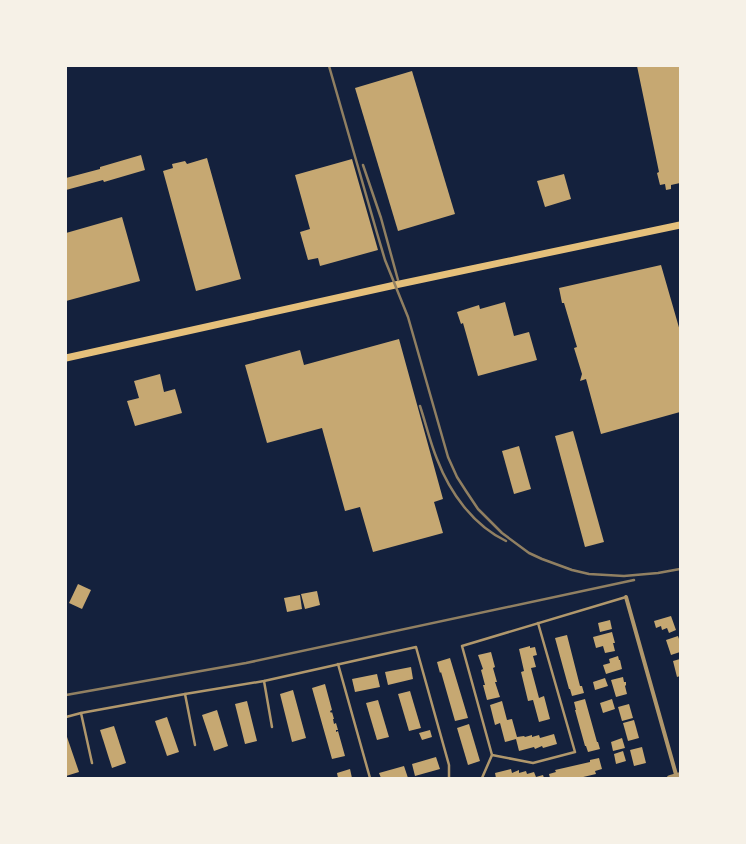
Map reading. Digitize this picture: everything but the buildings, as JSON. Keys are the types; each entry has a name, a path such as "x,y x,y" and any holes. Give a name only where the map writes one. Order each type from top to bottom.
{"main road":[{"path":"66,358 395,285 680,225"}],"street":[{"path":"626,597 676,777"}],"lane":[{"path":"482,778 492,754 462,646 626,597"},
{"path":"492,754 533,763 575,752 538,623"},
{"path":"66,717 185,694 264,681 416,647 449,765 449,778"},
{"path":"338,664 370,778"},
{"path":"264,681 272,727"},
{"path":"185,694 195,745"},
{"path":"81,713 92,763"}],"railway":[{"path":"329,66 385,260 408,317 448,457 457,477 478,509 502,533 529,553 572,570 589,574 624,576 658,573 680,569"},
{"path":"363,165 381,218 398,280"},
{"path":"420,406 432,446 442,472 456,496 473,517 483,526 506,541"},
{"path":"66,695 246,663 634,580"}]}
